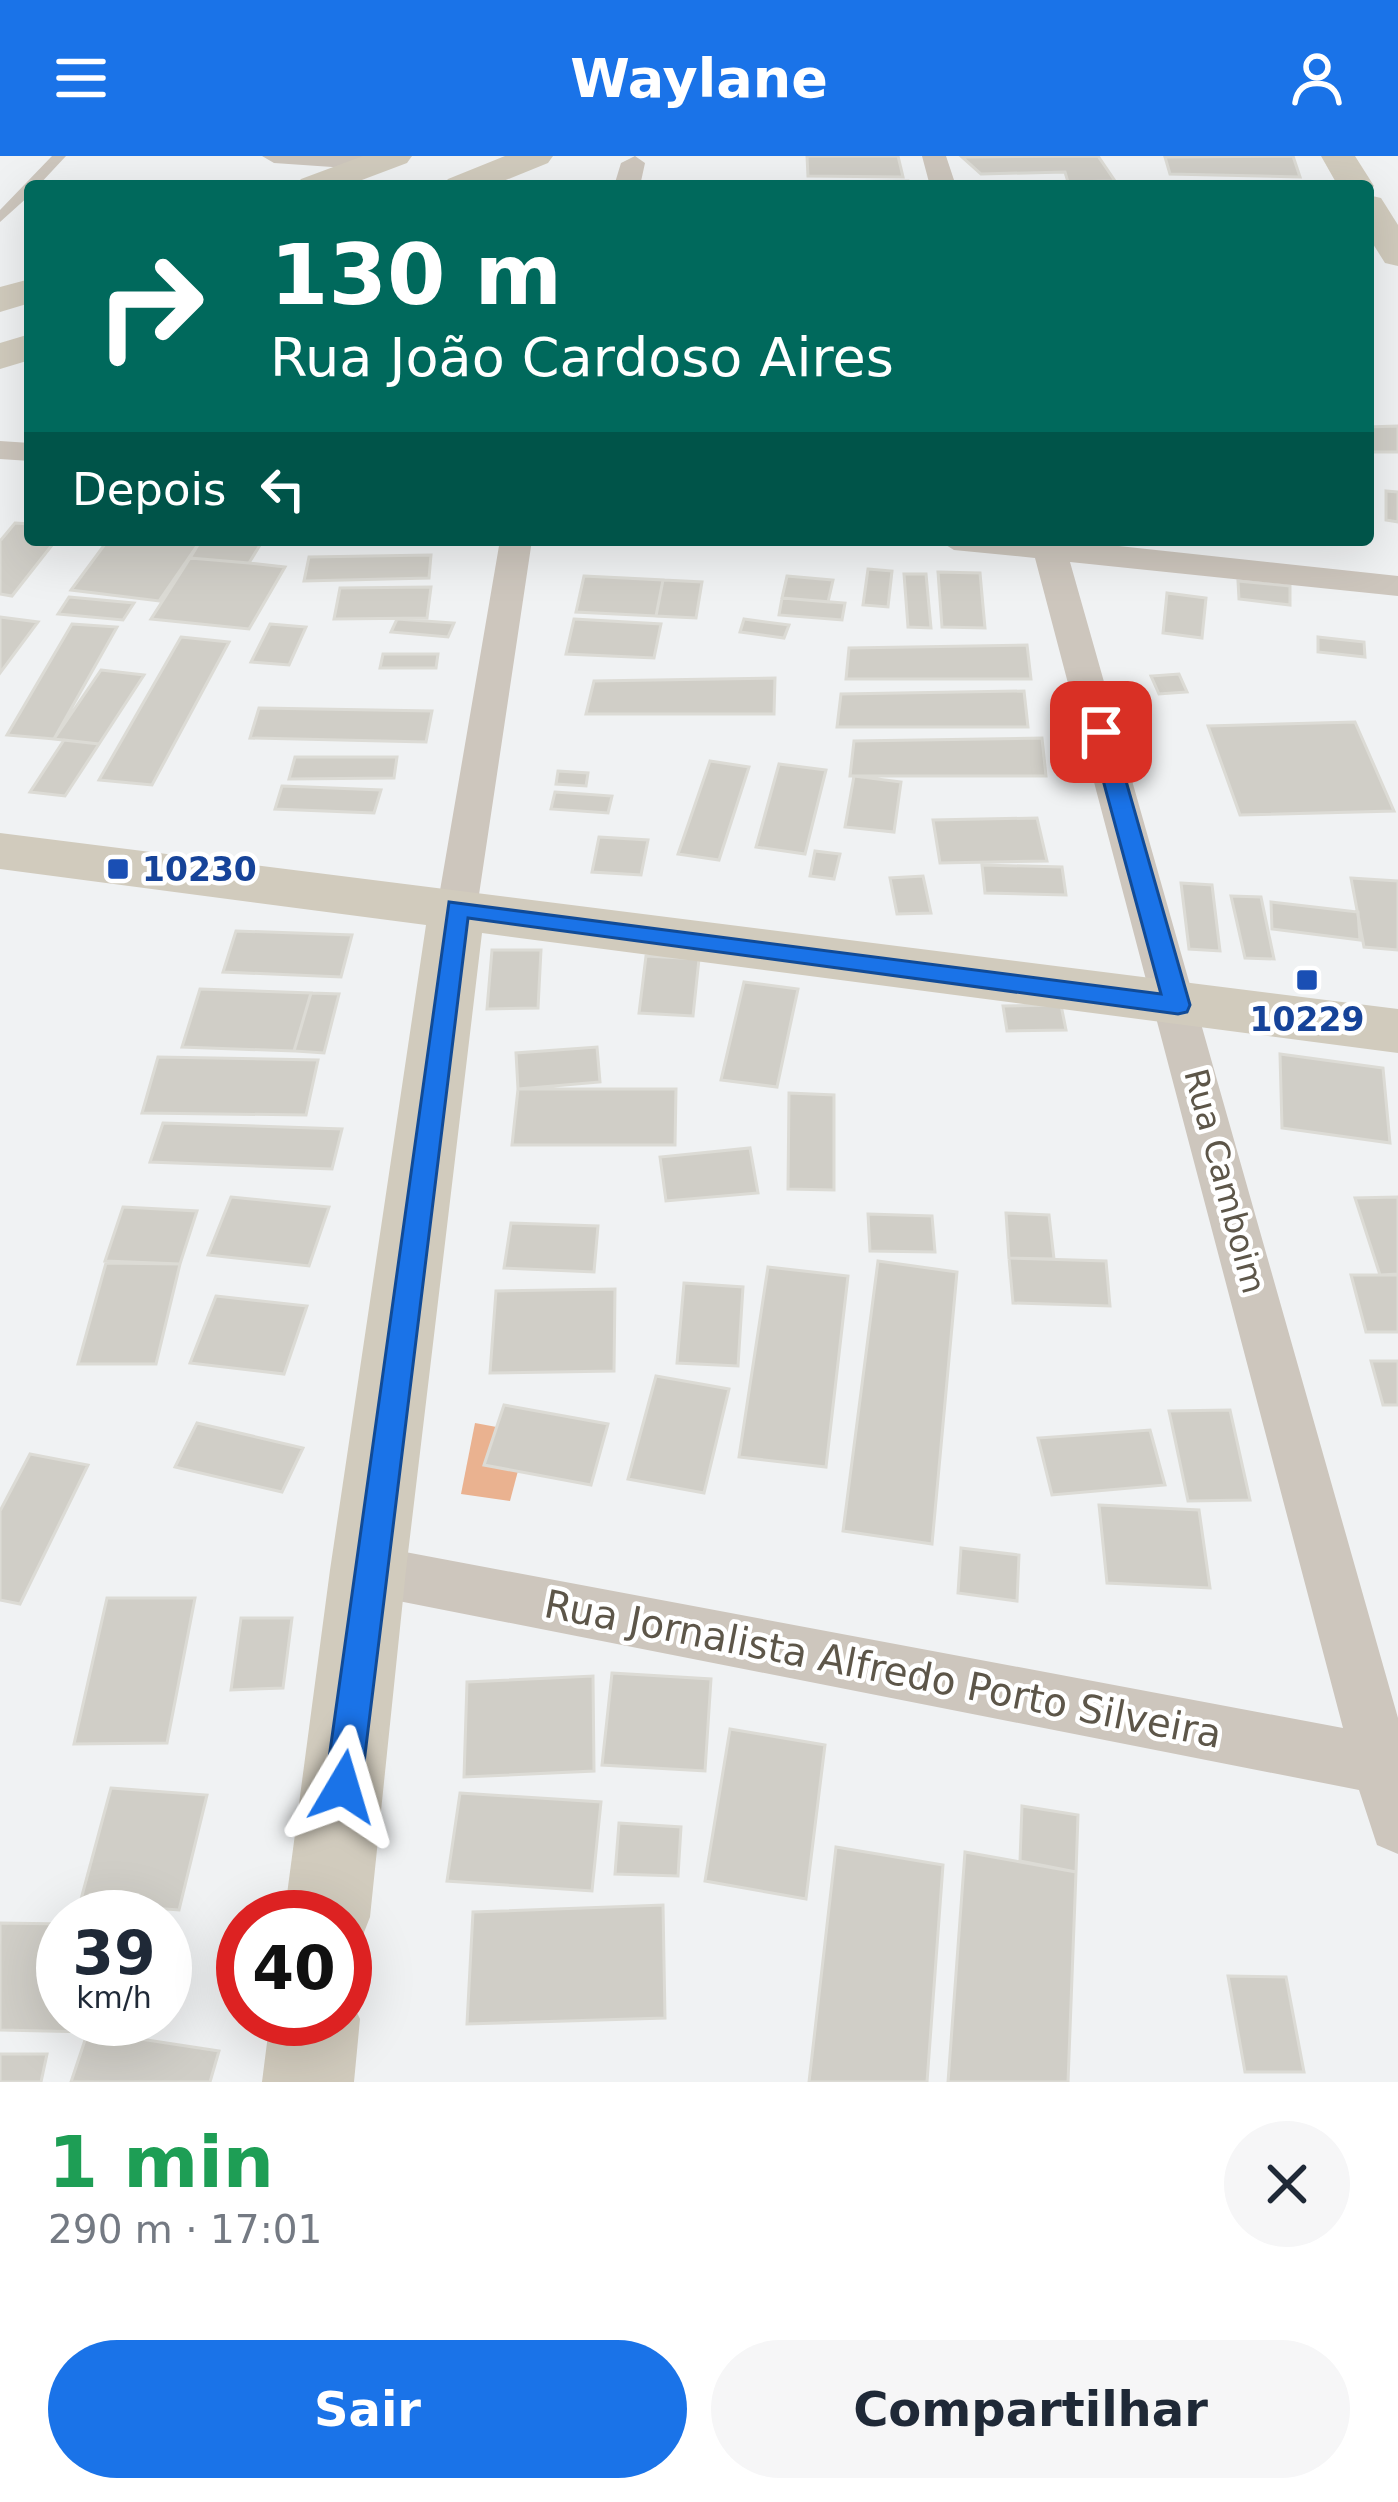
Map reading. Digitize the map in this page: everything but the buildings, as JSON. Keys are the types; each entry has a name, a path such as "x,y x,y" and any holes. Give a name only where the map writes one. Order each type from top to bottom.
{"street":[{"path":"274,156 385,159"},
{"path":"475,180 536,156"},
{"path":"330,180 385,159"},
{"path":"1374,216 1398,255"},
{"path":"330,1890 457,908 516,546"},
{"name":"Rua Camboim","path":"1049,546 1390,1767 1398,1824"},
{"path":"1058,546 1398,586"},
{"path":"0,850 1398,1031"},
{"name":"Rua Jornalista Alfredo Porto Silveira","path":"368,1570 1390,1767"},
{"path":"308,2082 312,2046"}],"lane":[{"path":"36,180 59,156"},
{"path":"0,218 24,192"}],"shaded area":[{"path":"475,1423 528,1433 510,1501 461,1494"}],"place":[{"name":"10230","path":"118,869"},
{"name":"10229","path":"1307,980"}],"route":[{"path":"343,1787 457,908 1178,1005 1101,732"}]}
